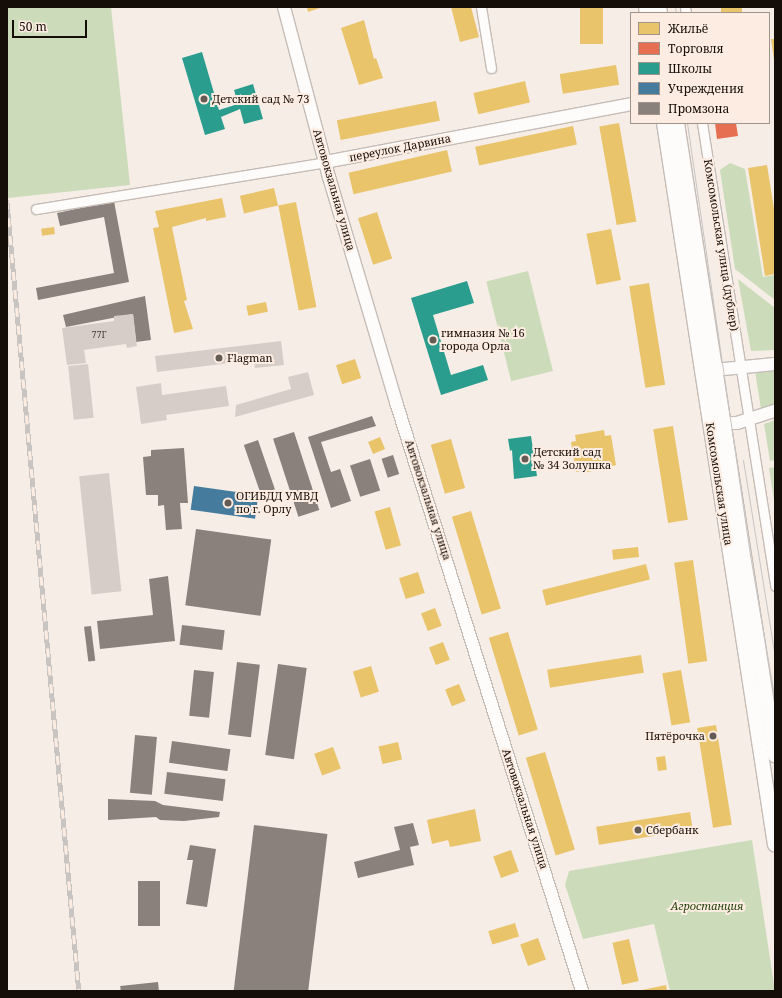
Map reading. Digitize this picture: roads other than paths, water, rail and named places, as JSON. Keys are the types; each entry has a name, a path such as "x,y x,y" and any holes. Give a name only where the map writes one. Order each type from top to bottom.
{"main road":[{"name":"Комсомольская улица","path":"664,124 775,755"},
{"name":"Комсомольская улица","path":"677,124 714,370 716,422 775,845"}],"street":[{"name":"Автовокзальная улица","path":"284,7 325,162 396,402 582,991"},
{"path":"481,7 491,68"},
{"name":"переулок Дарвина","path":"36,209 325,162 630,104"},
{"name":"Комсомольская улица (дублер)","path":"702,124 739,367 749,420 775,586"},
{"path":"714,370 775,364"},
{"path":"716,422 749,420 775,411"}],"tram line":[{"path":"675,7 676,12"},
{"path":"687,124 750,555 775,701"},
{"path":"743,460 775,658"}],"railway":[{"path":"7,200 79,991"}],"place":[{"name":"Детский сад № 73","path":"204,99"},
{"name":"гимназия № 16 города Орла","path":"433,340"},
{"name":"Flagman","path":"219,358"},
{"name":"Детский сад № 34 Золушка","path":"525,459"},
{"name":"ОГИБДД УМВД по г. Орлу","path":"228,503"},
{"name":"Пятёрочка","path":"713,736"},
{"name":"Сбербанк","path":"638,830"}],"park label":[{"name":"Агростанция","path":"707,906"}]}
